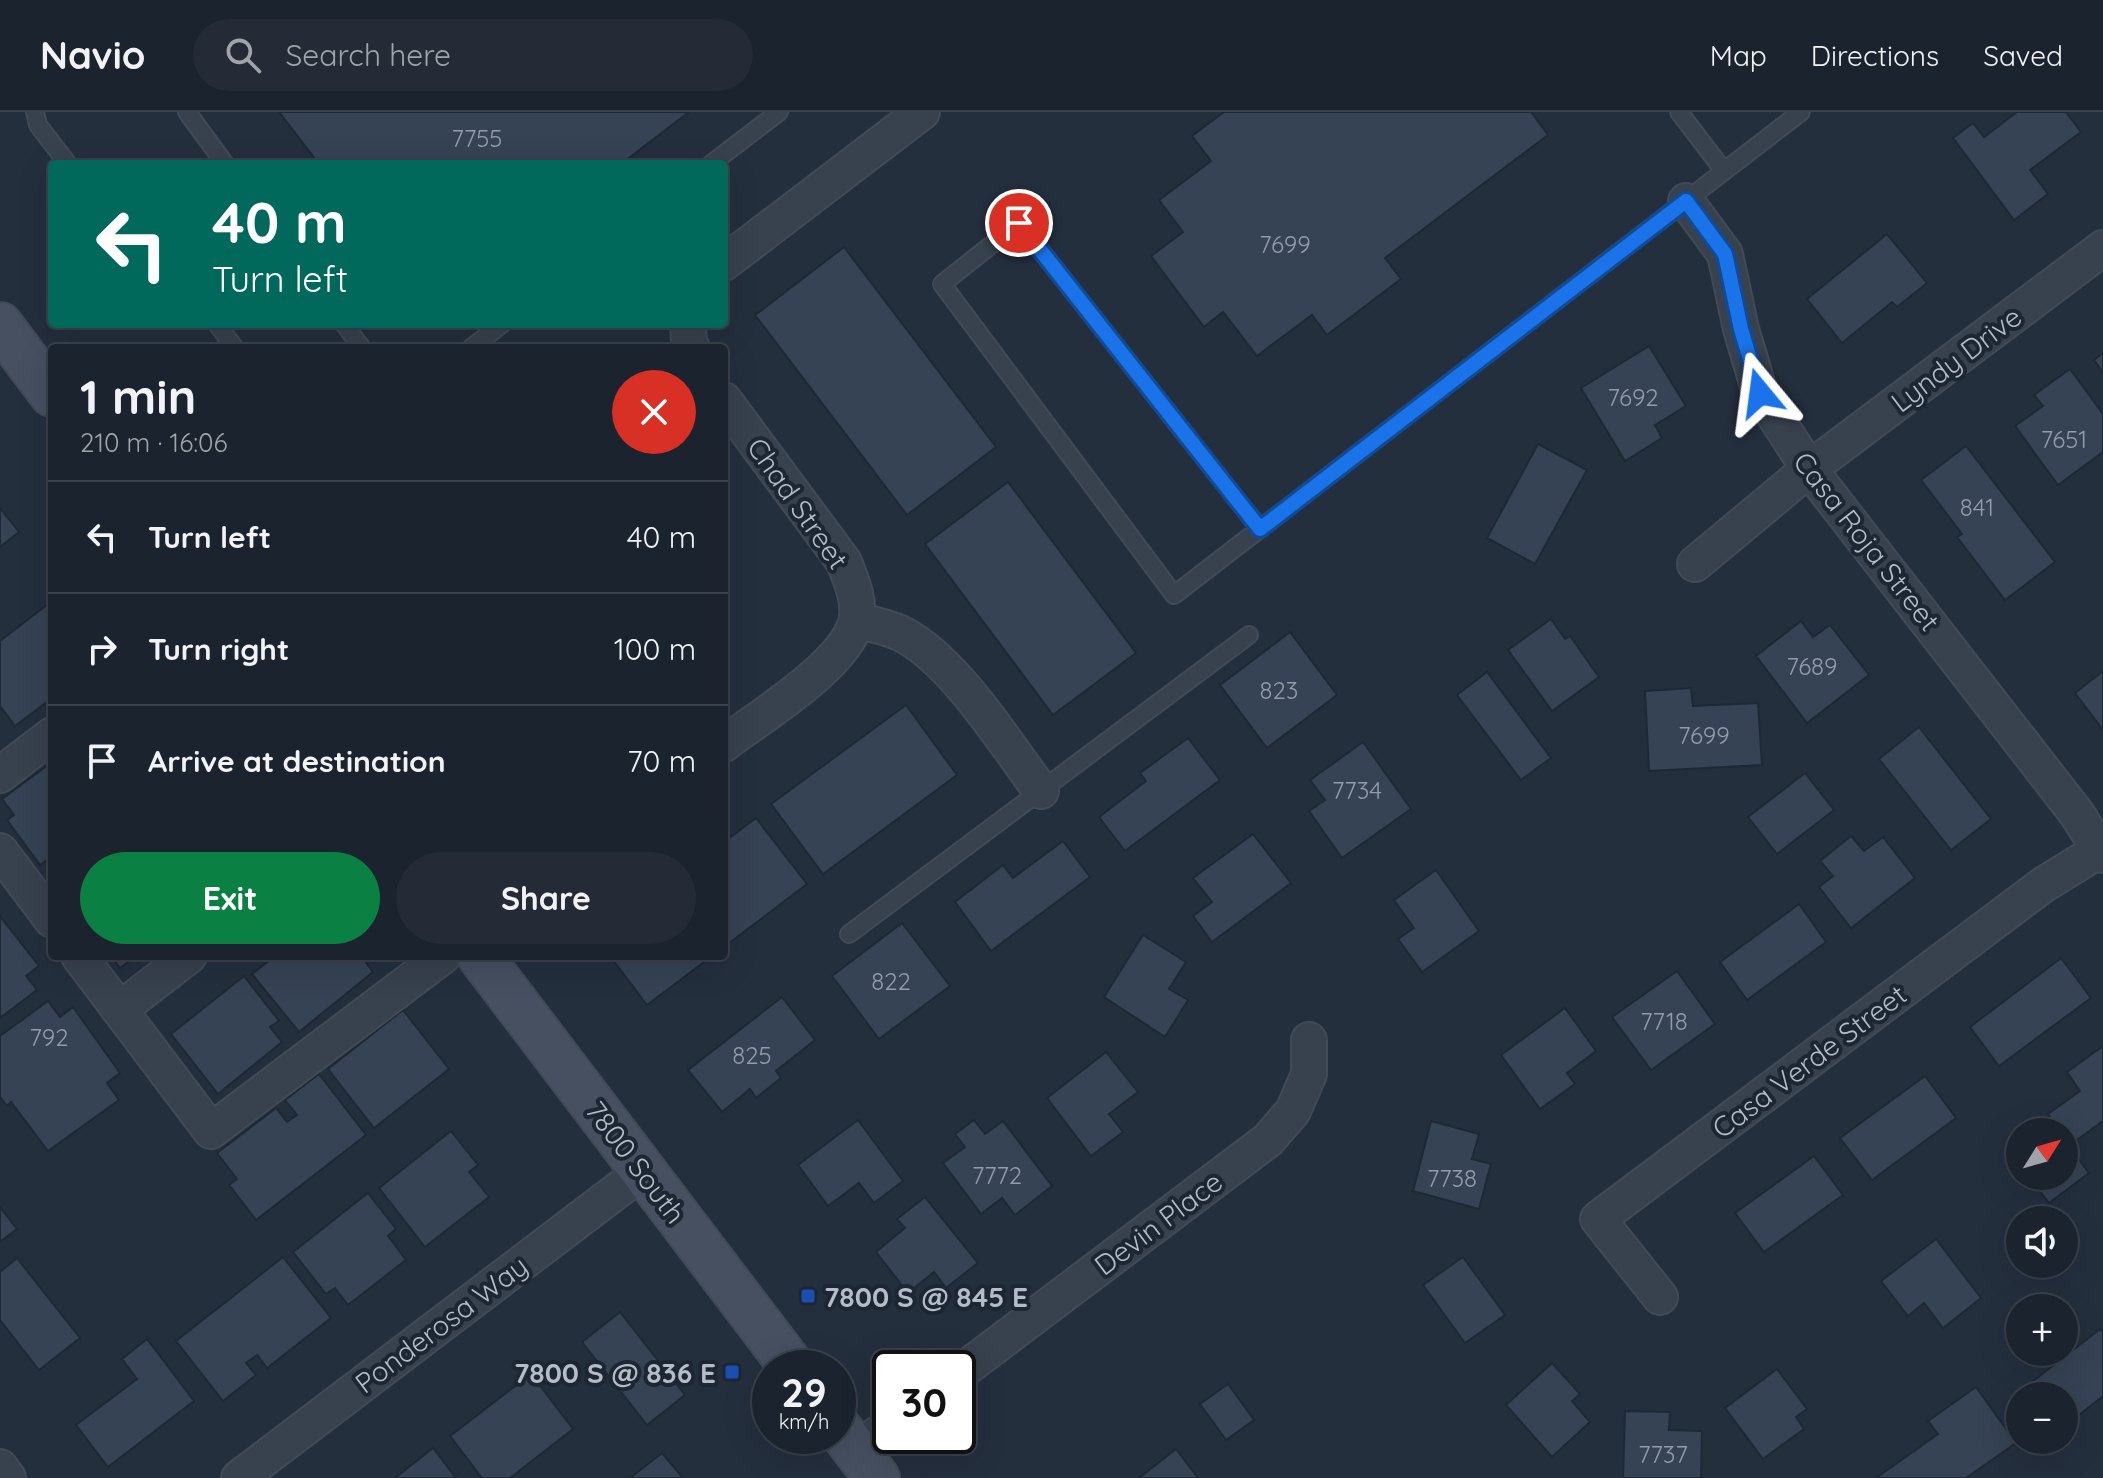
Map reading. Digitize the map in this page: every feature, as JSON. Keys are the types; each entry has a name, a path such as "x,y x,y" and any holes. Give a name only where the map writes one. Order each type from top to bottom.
{"main road":[{"path":"0,325 48,389"},
{"name":"7800 South","path":"483,960 779,1350"}],"street":[{"path":"728,260 922,112"},
{"name":"Casa Roja Street","path":"1686,201 1725,254 1741,329 1760,393 1809,469 2067,801 2102,851"},
{"name":"Lyndy Drive","path":"1695,564 1809,469 2103,248"},
{"name":"Chad Street","path":"728,405 844,562 855,589 857,620"},
{"path":"728,741 827,666 846,646 857,620 902,634 929,652 952,674 1041,791"},
{"path":"0,775 48,738"},
{"path":"0,851 48,915"},
{"name":"Casa Verde Street","path":"1660,1297 1598,1219 2043,885 2102,851"},
{"path":"82,960 211,1131 438,960"},
{"path":"120,1009 184,960"},
{"name":"Devin Place","path":"976,1360 1268,1140 1293,1111 1309,1074 1309,1040"},
{"name":"Ponderosa Way","path":"239,1478 643,1171"},
{"path":"0,1467 8,1478"}],"lane":[{"path":"35,112 38,125 65,160"},
{"path":"187,112 222,160"},
{"path":"716,160 779,112"},
{"path":"1679,112 1724,171"},
{"path":"1260,529 1019,223 942,284 1174,595 1260,529 1686,201 1801,112"},
{"path":"476,344 497,328"},
{"path":"849,934 1249,635"}],"building":[{"path":"279,112 689,112 626,160 316,160"},
{"path":"1224,112 1531,112 1548,135 1385,258 1401,279 1327,335 1312,315 1257,356 1223,312 1204,327 1151,256 1183,232 1159,200 1211,161 1192,136"},
{"path":"2017,112 2066,112 2081,132 2030,170 2048,194 2014,220 1953,138 1973,123 1984,137"},
{"path":"1887,234 1927,283 1897,307 1892,302 1842,343 1807,299"},
{"path":"844,247 996,447 907,515 755,315"},
{"path":"1649,346 1686,406 1655,425 1662,438 1625,461 1581,388"},
{"path":"2103,353 2103,373 2094,360"},
{"path":"2070,369 2103,414 2103,452 2058,485 2015,426 2043,406 2034,395"},
{"path":"1538,444 1587,470 1535,564 1487,538"},
{"path":"1966,446 2055,562 2005,600 1957,537 1962,534 1921,480"},
{"path":"1008,482 1136,653 1053,715 925,544"},
{"path":"0,508 19,532 0,547"},
{"path":"48,604 48,701 15,726 0,706 0,641"},
{"path":"1551,619 1565,639 1570,636 1599,677 1552,711 1508,650"},
{"path":"1801,621 1813,637 1830,625 1869,675 1807,723 1756,656"},
{"path":"1290,632 1337,695 1267,748 1220,685"},
{"path":"2103,671 2103,730 2075,693"},
{"path":"1487,672 1551,758 1521,780 1457,695"},
{"path":"1691,688 1693,706 1758,703 1762,765 1649,771 1645,691"},
{"path":"906,705 957,775 823,874 771,804"},
{"path":"1919,727 1991,819 1951,850 1879,759"},
{"path":"1188,738 1220,780 1125,851 1099,817 1146,781 1140,773"},
{"path":"1363,742 1411,809 1342,858 1309,811 1325,800 1310,780"},
{"path":"48,765 48,859 40,865 7,820 14,815 2,799"},
{"path":"1805,773 1834,810 1777,854 1748,817"},
{"path":"756,818 807,884 728,944 728,839"},
{"path":"1253,834 1291,883 1212,942 1193,916 1212,902 1193,878"},
{"path":"1851,836 1864,851 1883,837 1915,878 1851,928 1819,887 1833,876 1820,861"},
{"path":"1063,841 1090,877 991,951 955,902 1003,865 1013,878"},
{"path":"1436,870 1479,931 1422,972 1398,939 1414,928 1394,900"},
{"path":"1799,904 1826,942 1747,1000 1720,962"},
{"path":"0,916 39,966 26,976 37,990 0,1018"},
{"path":"902,923 950,986 879,1039 832,976"},
{"path":"1143,935 1186,962 1169,989 1188,1000 1165,1037 1104,997"},
{"path":"2061,958 2091,998 1999,1066 1970,1027"},
{"path":"114,960 131,960 120,968"},
{"path":"270,960 364,960 373,972 299,1032 252,974"},
{"path":"613,960 707,960 647,1005"},
{"path":"1677,971 1715,1024 1651,1070 1612,1017"},
{"path":"244,976 279,1021 270,1027 282,1042 218,1094 171,1034"},
{"path":"782,997 815,1040 776,1071 781,1078 756,1098 750,1089 722,1112 688,1070"},
{"path":"48,1001 60,1017 73,1007 120,1073 107,1083 119,1100 48,1151 11,1102 7,1106 0,1097 0,1036"},
{"path":"1565,1008 1596,1051 1567,1073 1575,1084 1540,1109 1501,1055"},
{"path":"403,1010 449,1069 374,1128 328,1069"},
{"path":"2103,1046 2103,1121 2078,1139 2078,1118 2051,1118 2048,1114 2080,1091 2067,1072"},
{"path":"1106,1052 1138,1092 1109,1114 1123,1132 1091,1156 1047,1098"},
{"path":"319,1074 366,1135 256,1220 229,1185 237,1179 217,1153 276,1108 287,1122 297,1115 285,1100"},
{"path":"1925,1076 1956,1118 1872,1180 1840,1138"},
{"path":"858,1120 903,1181 874,1203 859,1183 828,1206 798,1165"},
{"path":"974,1120 985,1134 1003,1121 1052,1186 1015,1215 1002,1198 981,1214 943,1163 965,1147 955,1134"},
{"path":"1431,1121 1479,1134 1472,1159 1491,1164 1479,1209 1413,1191"},
{"path":"451,1131 478,1165 469,1172 489,1197 425,1247 379,1188"},
{"path":"1814,1156 1843,1195 1764,1252 1735,1213"},
{"path":"2078,1158 2089,1173 2078,1181"},
{"path":"2039,1190 2066,1190 2049,1203"},
{"path":"368,1193 396,1229 388,1236 406,1260 348,1305 335,1288 326,1294 293,1252"},
{"path":"925,1197 978,1263 946,1288 934,1272 908,1293 876,1252 905,1228 897,1219"},
{"path":"0,1207 17,1229 0,1242"},
{"path":"1936,1239 1981,1298 1943,1328 1924,1303 1908,1316 1881,1281"},
{"path":"283,1257 331,1318 267,1368 257,1355 246,1363 256,1375 223,1401 176,1341"},
{"path":"1463,1257 1505,1315 1465,1343 1423,1285"},
{"path":"17,1258 80,1338 39,1370 0,1320 0,1272"},
{"path":"620,1312 685,1395 647,1425 582,1342"},
{"path":"2100,1329 2103,1332 2103,1396 2078,1416 2078,1382 2032,1382 2053,1366 2078,1366 2078,1346"},
{"path":"147,1339 194,1401 108,1467 76,1425 137,1379 122,1359"},
{"path":"1552,1363 1580,1394 1572,1401 1590,1422 1552,1457 1506,1405"},
{"path":"1777,1369 1807,1409 1796,1417 1804,1429 1763,1459 1725,1408"},
{"path":"531,1374 573,1429 510,1478 482,1478 450,1436"},
{"path":"1228,1384 1254,1420 1226,1440 1200,1404"},
{"path":"1976,1387 2006,1429 2006,1450 1966,1478 1876,1478 1938,1434 1928,1421"},
{"path":"1625,1411 1670,1412 1669,1430 1702,1431 1701,1478 1623,1478"},
{"path":"433,1448 456,1478 395,1478"},
{"path":"1176,1449 1198,1478 1139,1478"},
{"path":"662,1453 683,1478 630,1478"}],"place":[{"name":"7800 S @ 845 E","path":"808,1296"},
{"name":"7800 S @ 836 E","path":"732,1372"}],"route":[{"path":"1019,223 1260,529 1686,201 1725,254 1741,329 1760,393"}]}
